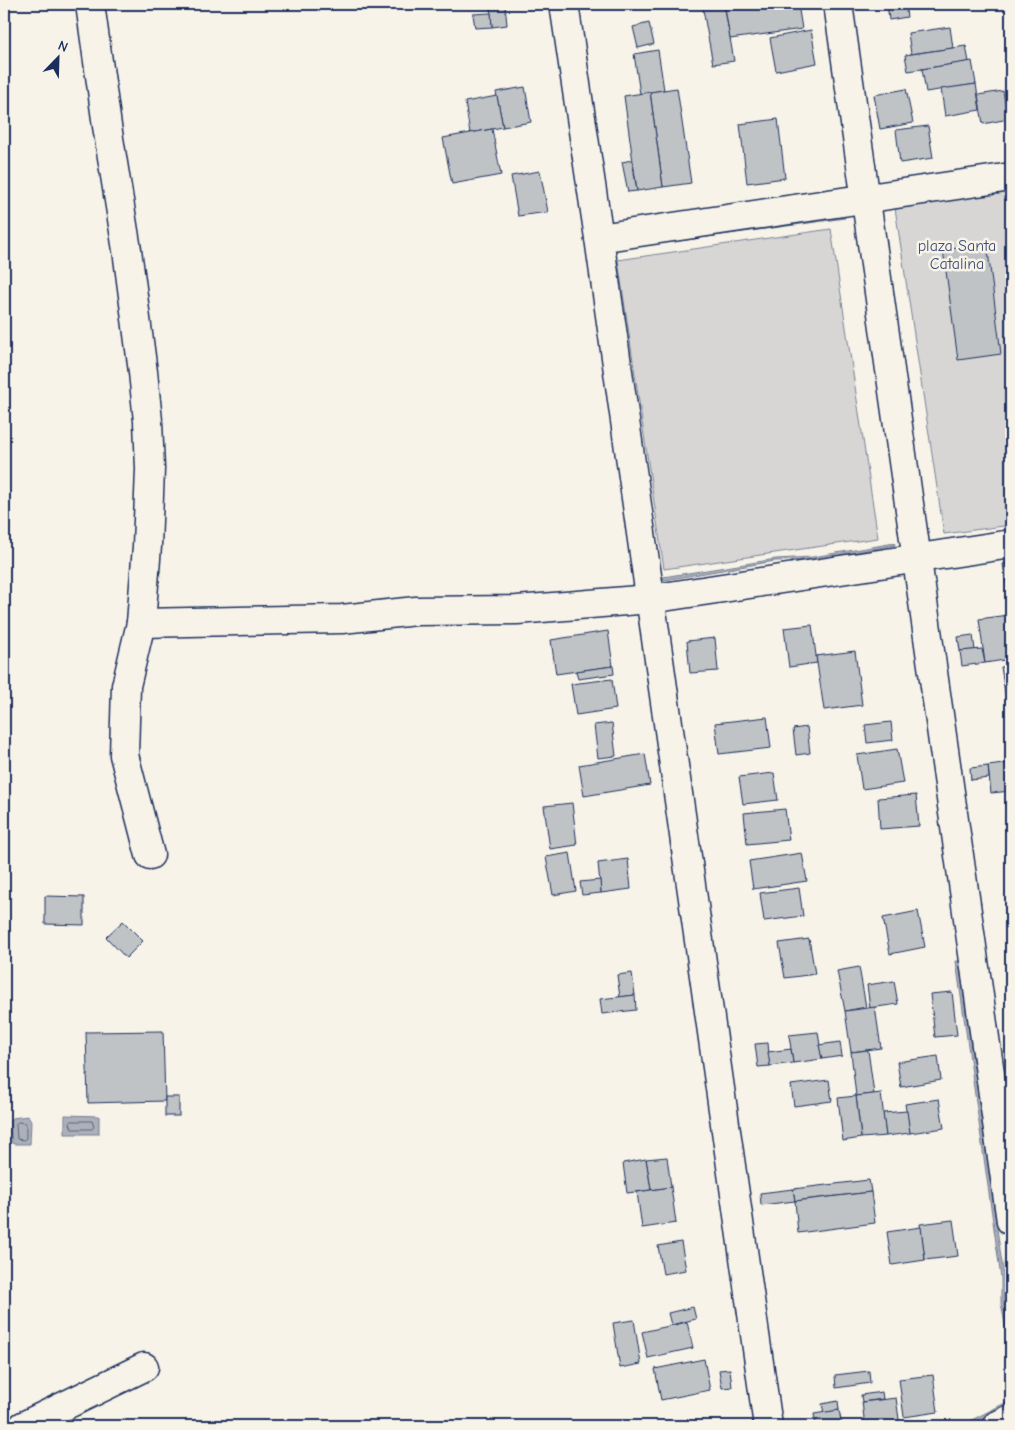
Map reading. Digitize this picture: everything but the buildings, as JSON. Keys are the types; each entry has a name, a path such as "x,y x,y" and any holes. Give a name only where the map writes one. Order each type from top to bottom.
{"street":[{"path":"90,4 127,250 148,421 150,469 141,623 126,686 124,755 150,855"},
{"path":"564,4 768,1426"},
{"path":"838,4 1011,1221"},
{"path":"599,238 1011,177"},
{"path":"141,623 342,619 416,611 517,610 650,599 1011,544"},
{"path":"23,1426 144,1368"},
{"path":"996,1426 1011,1419"}],"green space":[{"name":"plaza Santa Catalina","path":"1011,191 1011,525 944,534 895,208"},
{"path":"831,229 878,538 664,569 618,260"}],"water":[{"path":"845,215 845,218 621,249 621,247"},
{"path":"895,543 895,545 813,560 775,561 664,580 663,577 776,559 813,557"},
{"path":"956,961 959,961 1004,1278 1004,1303 1011,1344 1011,1357 1001,1303 1001,1278"},
{"path":"65,1115 99,1116 99,1134 65,1134"},
{"path":"28,1116 31,1122 30,1144 12,1143 10,1121 12,1118"},
{"path":"1011,1400 1011,1403 966,1426 960,1426"}]}
